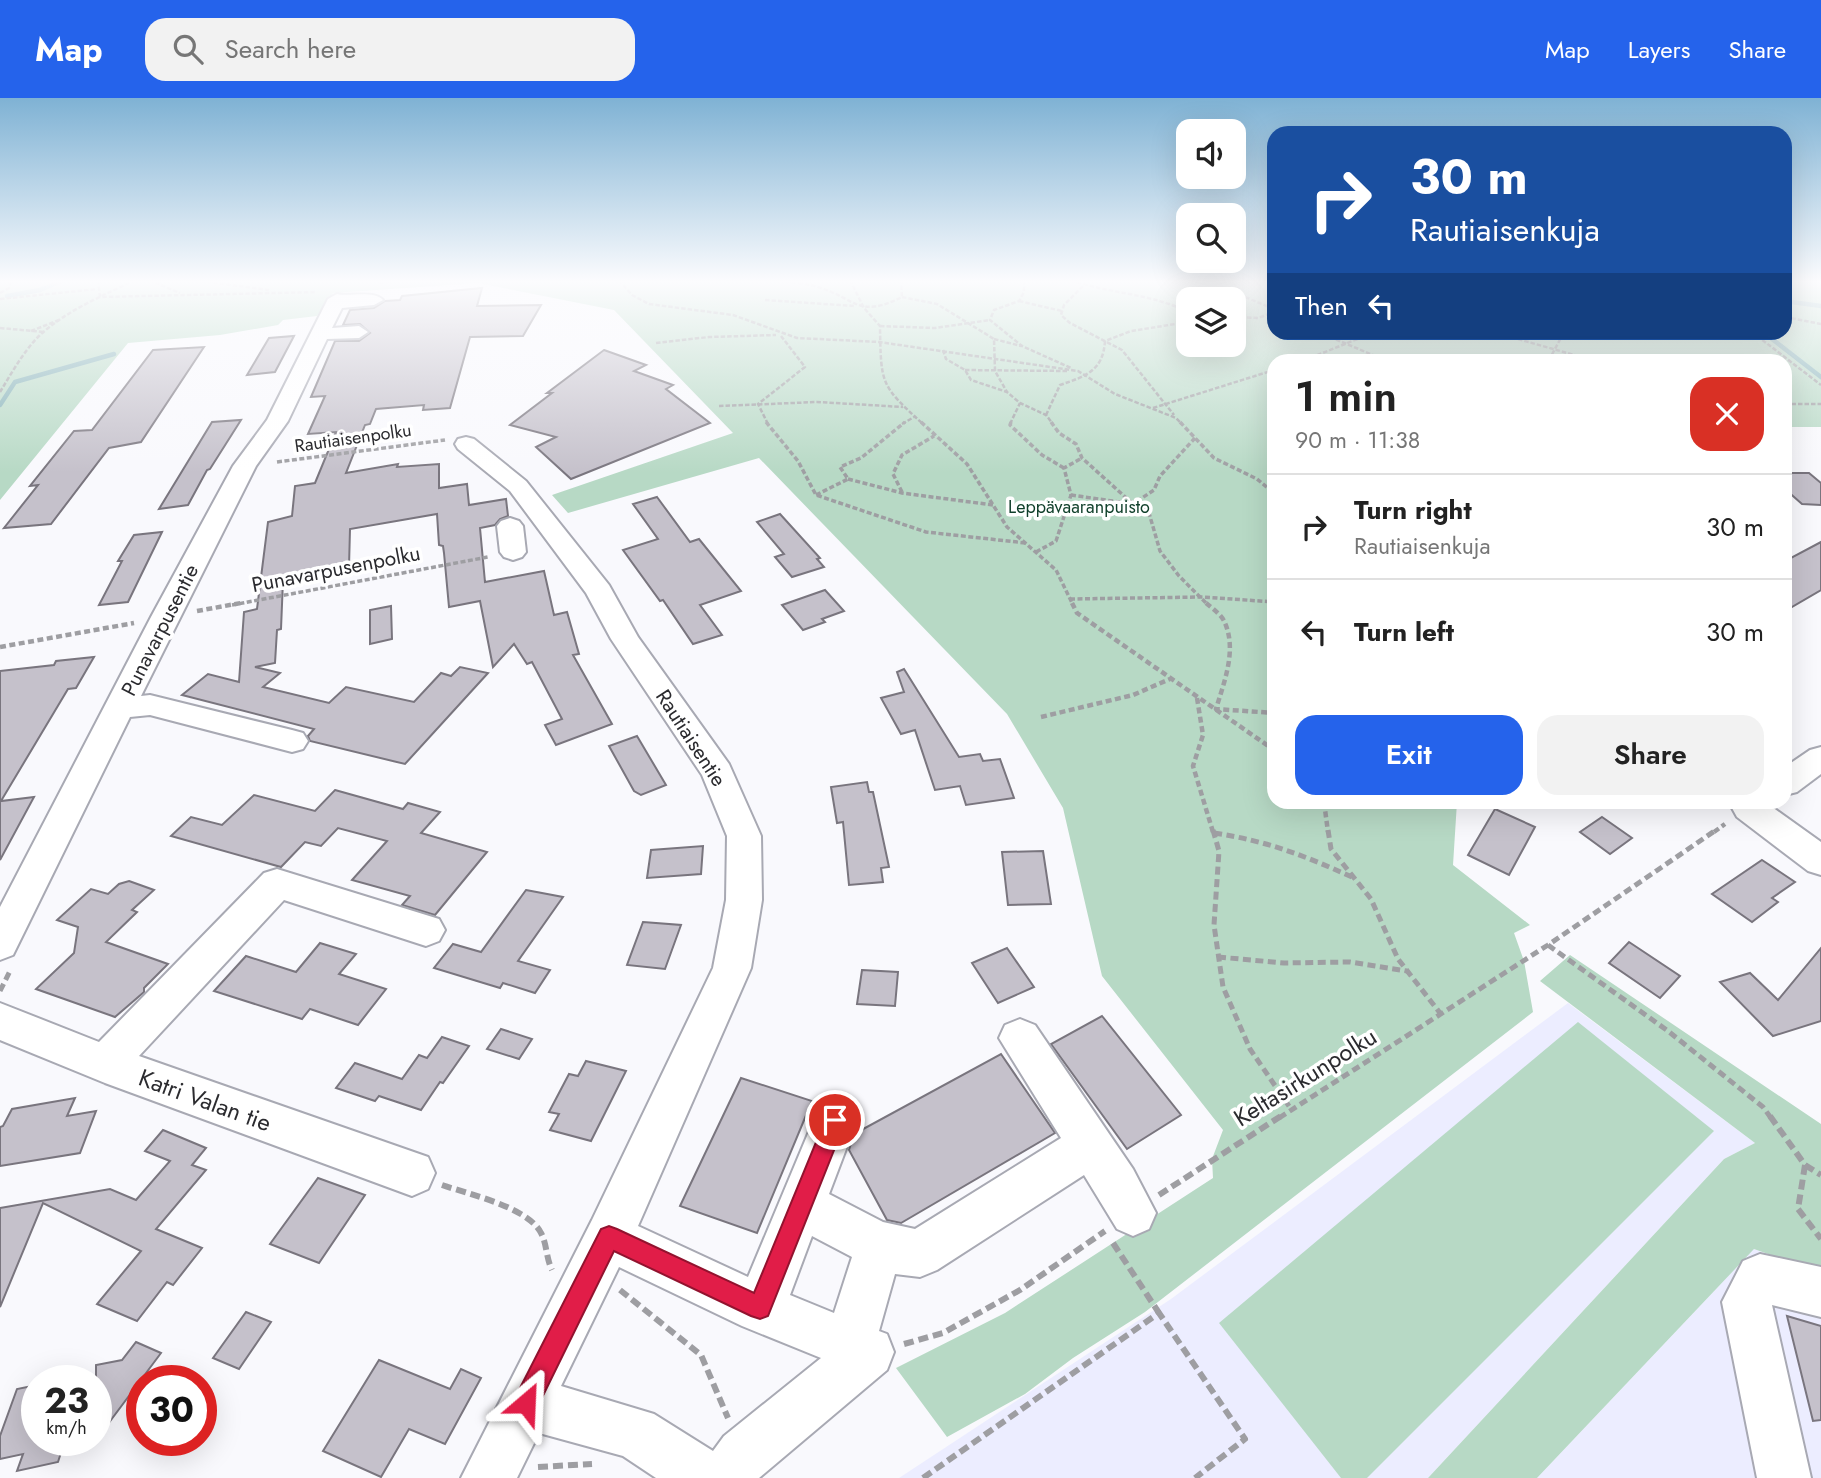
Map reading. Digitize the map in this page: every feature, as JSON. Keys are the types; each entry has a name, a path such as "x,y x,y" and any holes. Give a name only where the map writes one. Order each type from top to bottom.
{"street":[{"name":"Punavarpusentie","path":"0,944 244,466 277,421 310,344"},
{"name":"Rautiaisentie","path":"453,440 518,486 599,591 625,639 717,772 744,836 744,900 732,968 610,1273 543,1408 488,1478"},
{"path":"510,526 513,552"},
{"path":"120,708 150,705 292,741"},
{"path":"1792,778 1821,758"},
{"path":"1759,809 1821,861"},
{"path":"105,1064 277,883 426,930"},
{"name":"Katri Valan tie","path":"0,1021 105,1064 412,1173"},
{"path":"1020,1038 1091,1145 1119,1222"},
{"path":"760,1308 835,1120"},
{"path":"803,1205 880,1245 907,1255 920,1253 1091,1145"},
{"path":"543,1408 635,1433 725,1470 859,1348 880,1245"},
{"path":"610,1273 760,1308 859,1348"},
{"path":"1784,1478 1746,1302 1760,1278 1821,1292"}],"path":[{"path":"1,390 34,344"},
{"path":"758,404 805,367 802,360 786,344"},
{"path":"879,344 881,373 892,396 967,464 1007,527 1056,570 1077,613 1267,745"},
{"path":"898,344 1078,371"},
{"path":"994,344 995,371 1007,392 1020,403 1046,415 1059,433 1076,444 1082,458 1133,504 1149,513 1160,551 1179,576 1225,621 1230,646 1228,670 1216,709"},
{"path":"1016,344 1078,371 1115,394 1176,418"},
{"path":"1046,415 1060,385 1086,376 1101,367 1105,344"},
{"path":"1112,344 1122,349 1176,418 1214,458 1257,479 1267,487"},
{"path":"1342,344 1368,354"},
{"path":"1322,354 1348,344"},
{"path":"1538,344 1572,354"},
{"path":"1552,354 1557,344"},
{"path":"943,350 946,359 965,370 1078,371"},
{"path":"1792,363 1821,385"},
{"path":"965,370 971,380 1007,392"},
{"path":"1153,409 1267,372"},
{"path":"719,406 838,402 904,407"},
{"path":"1020,403 1010,425 1042,455 1064,468 1071,495 1056,541 1036,552"},
{"path":"758,404 765,421 798,461 816,495 926,532 1026,543"},
{"path":"1792,404 1821,404"},
{"path":"848,479 840,467 856,463 872,452 896,426 914,417"},
{"path":"902,492 894,474 902,454 934,436"},
{"path":"1071,495 1133,504 1154,490 1160,477 1195,438"},
{"name":"Rautiaisenpolku","path":"244,466 453,440"},
{"path":"1064,468 1082,458"},
{"path":"816,495 848,479 902,492 993,505"},
{"name":"Punavarpusenpolku","path":"0,647 513,552"},
{"path":"1070,599 1203,597 1267,602"},
{"path":"1041,717 1132,695 1171,678"},
{"path":"1197,697 1203,735 1193,766 1219,851 1214,925 1223,988 1250,1049 1291,1109"},
{"path":"1216,709 1267,713"},
{"path":"1325,809 1331,849 1371,899 1398,959 1440,1013"},
{"name":"Keltasirkunpolku","path":"859,1348 943,1334 1020,1290 1291,1109 1548,945 1746,809"},
{"path":"1214,833 1259,840 1313,859 1355,878"},
{"path":"1548,945 1668,1031 1763,1107 1805,1165 1821,1175"},
{"path":"1218,957 1284,963 1350,962 1408,971"},
{"path":"1805,1165 1798,1209 1821,1239"},
{"path":"412,1173 531,1219 542,1234 545,1257 554,1276 610,1273 701,1355 725,1470"},
{"path":"1119,1222 1159,1314 1245,1439 1201,1477"},
{"path":"923,1478 1159,1314"},
{"path":"543,1408 537,1467 600,1463"}],"shaded area":[{"path":"1568,1003 1755,1143 1724,1159 1428,1478 899,1478 1171,1299"},
{"path":"1754,1249 1821,1273 1821,1478 1537,1478"}],"green space":[{"name":"Leppävaaranpuisto","path":"0,344 127,344 0,500"},
{"name":"Leppävaaranpuisto","path":"647,344 1176,344 1176,357 1246,357 1246,344 1821,344 1821,427 1792,427 1792,354 1267,354 1267,809 1457,809 1453,865 1530,925 1514,933 1524,961 1533,1012 1145,1312 1073,1358 1025,1394 947,1437 896,1368 1005,1313 1213,1178 1212,1159 1223,1130 1102,976 1063,808 1007,714 759,458 568,513 552,495 733,433"},
{"path":"1570,955 1821,1124 1821,1273 1754,1249 1537,1478 1428,1478 1724,1159 1755,1143 1540,981"},
{"path":"1578,1022 1714,1131 1367,1478 1341,1478 1219,1323"}],"building":[{"path":"265,344 290,344 275,372 247,375"},
{"path":"334,344 468,344 450,408 423,410 424,405 376,409 370,424 365,425 346,473 398,464 397,467 439,464 439,488 467,484 469,505 506,499 508,516 495,525 480,528 485,582 544,571 554,615 567,612 579,654 573,655 612,724 556,745 545,725 562,719 532,662 527,664 514,644 493,667 480,601 449,607 437,514 350,529 349,567 283,580 281,629 277,630 275,663 255,667 280,673 263,687 329,703 346,687 414,702 441,673 451,676 460,667 488,673 405,764 310,741 308,736 314,729 182,695 208,674 239,682 244,612 257,609 268,522 292,516 295,486 315,483 336,432 308,434 325,396 311,397"},
{"path":"204,347 141,442 109,448 51,524 4,528 38,485 30,486 74,431 92,430 153,350"},
{"path":"604,350 646,365 634,371 673,385 666,389 710,423 571,479 536,447 556,437 510,425"},
{"path":"241,420 207,470 188,505 159,509 212,422"},
{"path":"1792,473 1809,473 1821,483 1821,505 1802,504 1792,495"},
{"path":"657,497 690,542 699,539 741,591 700,605 722,635 693,644 663,600 660,601 623,550 658,539 633,504"},
{"path":"780,514 820,558 817,559 824,567 792,577 775,557 784,554 757,522"},
{"path":"162,532 128,602 99,605 122,561 118,561 134,535"},
{"path":"1821,542 1821,590 1792,607 1792,557"},
{"path":"825,590 844,611 803,630 782,605"},
{"path":"391,606 392,639 370,644 370,610"},
{"path":"94,657 76,688 68,689 1,801 34,797 0,860 0,671"},
{"path":"904,669 959,757 980,754 983,761 1000,759 1014,798 966,805 960,786 935,790 915,730 901,734 881,698 904,692 897,672"},
{"path":"637,736 666,785 641,795 634,791 609,746"},
{"path":"867,782 869,792 873,792 889,867 881,868 883,882 849,885 843,822 837,823 831,787"},
{"path":"335,790 403,809 408,803 440,812 421,833 487,852 435,915 402,905 410,896 352,880 387,841 338,828 321,846 305,842 281,867 171,836 191,817 222,825 254,795 315,811"},
{"path":"1495,809 1535,827 1509,875 1468,855"},
{"path":"1602,817 1632,838 1610,854 1580,832"},
{"path":"703,846 701,874 647,878 651,850"},
{"path":"1043,851 1051,904 1008,905 1002,852"},
{"path":"1762,860 1795,882 1772,898 1778,902 1752,922 1712,894"},
{"path":"129,881 154,890 132,910 137,912 106,942 168,964 144,988 144,992 115,1017 36,989 74,953 78,927 57,920 91,889 108,894 119,884"},
{"path":"526,890 563,897 518,961 550,970 535,993 503,983 500,988 434,968 453,944 481,952"},
{"path":"643,922 681,925 665,969 627,965"},
{"path":"1629,942 1680,976 1660,998 1609,963"},
{"path":"320,943 356,954 339,974 386,989 358,1025 310,1009 302,1019 214,991 246,956 296,972"},
{"path":"1007,948 1034,987 998,1003 972,963"},
{"path":"1821,948 1821,1021 1773,1036 1720,982 1750,973 1778,1000"},
{"path":"862,970 898,972 895,1006 857,1004"},
{"path":"1102,1016 1181,1115 1127,1149 1051,1044"},
{"path":"501,1029 532,1039 519,1059 487,1049"},
{"path":"442,1037 469,1046 421,1110 379,1096 375,1101 336,1088 355,1063 402,1079 419,1055 427,1058"},
{"path":"1001,1054 1055,1133 901,1223 887,1220 849,1150 854,1134"},
{"path":"586,1061 626,1071 591,1141 550,1130 559,1114 549,1112 569,1074 578,1076"},
{"path":"741,1078 812,1101 757,1233 680,1206"},
{"path":"75,1098 67,1116 96,1111 80,1153 0,1166 0,1127 12,1109"},
{"path":"163,1130 206,1148 192,1165 206,1170 156,1229 202,1248 173,1285 167,1282 137,1321 97,1304 141,1251 43,1203 0,1307 0,1208 110,1189 136,1200 170,1161 145,1151"},
{"path":"318,1178 365,1195 319,1263 270,1244"},
{"path":"246,1312 271,1322 239,1369 213,1358"},
{"path":"1787,1316 1821,1326 1821,1420 1813,1421"},
{"path":"136,1342 161,1353 152,1365 126,1365 126,1400 112,1419 112,1365 96,1365 122,1360"},
{"path":"379,1360 450,1389 461,1369 481,1378 445,1444 409,1429 381,1477 323,1451"},
{"path":"21,1388 21,1454 0,1459 0,1436 17,1389"},
{"path":"22,1456 60,1456 58,1462 17,1471"}],"waterway":[{"path":"1779,344 1791,354"},
{"path":"0,405 15,382 114,354"},
{"path":"1792,354 1821,377"}],"route":[{"path":"526,1403 609,1237 760,1308 835,1120"}]}
